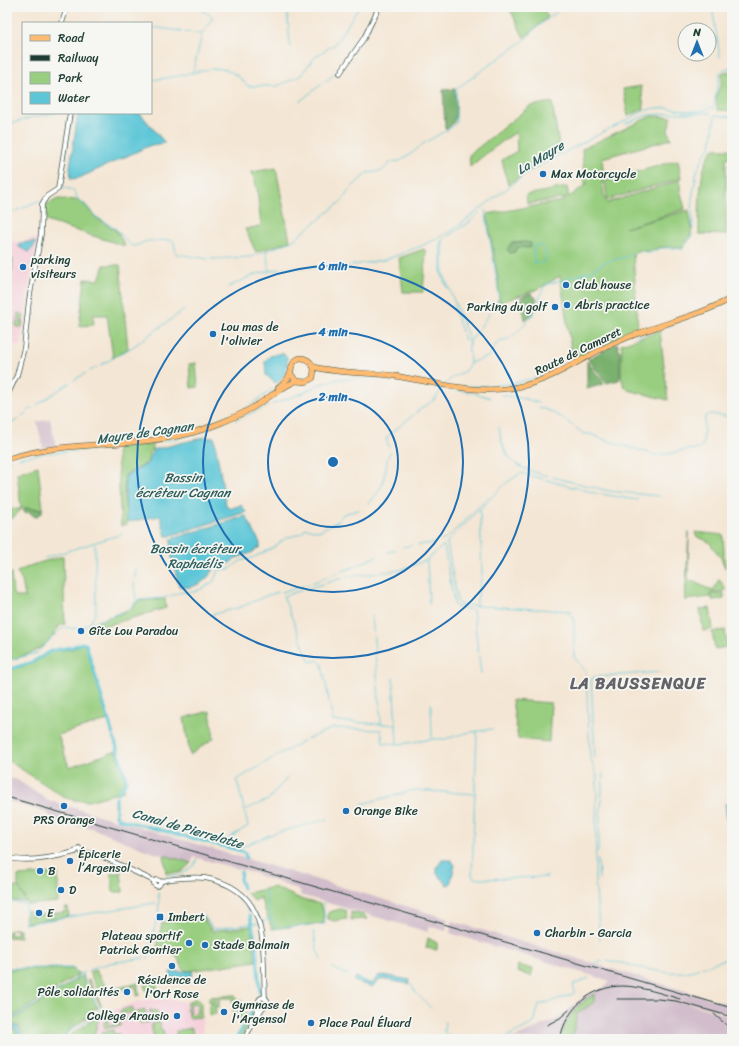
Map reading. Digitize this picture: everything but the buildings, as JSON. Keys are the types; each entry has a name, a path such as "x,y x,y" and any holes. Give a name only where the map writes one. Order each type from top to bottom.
{"main road":[{"name":"Route de Camaret","path":"275,392 291,374 293,364 299,359 309,360 314,367 331,372 394,376 449,386 495,390 514,388 533,383 560,372 618,341 674,322 732,298"},
{"path":"314,367 314,375"},
{"name":"Route de Camaret","path":"7,459 42,451 152,440 188,434 252,408 275,392 296,381 303,383 308,382 314,375 331,372"},
{"path":"291,374 296,381"}],"street":[{"path":"62,22 67,7"},
{"path":"340,72 364,38 379,7"},
{"path":"7,396 17,375 24,348 29,300 41,234 42,204 45,199 58,188 70,114"},
{"path":"7,857 26,860 58,856 75,852 78,848 82,852 99,855 154,881 156,886 166,879 204,878 229,886 246,897 254,907 259,921 265,985 263,998 267,1004 261,1006 244,1039"},
{"path":"261,1006 258,1001 263,998"}],"shaded area":[{"path":"38,237 28,292 21,346 7,344 7,241 21,242"},
{"path":"50,419 56,447 43,448 37,422"},
{"path":"7,777 19,781 47,800 448,919 446,931 429,926 428,932 300,895 301,891 253,873 194,857 191,863 148,851 92,828 59,823 45,812 7,801"},
{"path":"452,921 732,1005 732,1015 655,993 732,1017 732,1039 511,1039 559,1018 586,995 605,987 610,981 450,933"},
{"path":"196,998 201,1000 203,1039 94,1039 100,1015 139,1001 160,999 187,1002"}],"green space":[{"path":"509,7 542,7 548,17 524,38"},
{"path":"732,70 732,111 717,110 716,96 721,84 722,74"},
{"path":"641,86 644,109 628,116 623,89"},
{"path":"455,89 455,118 453,123 445,129 443,90"},
{"path":"552,102 560,152 544,160 508,185 502,160 517,151 516,132 470,167 469,155 530,106"},
{"path":"651,116 672,117 668,130 671,139 602,158 604,196 607,203 680,180 680,189 685,209 625,228 689,210 692,229 690,237 682,248 665,247 649,252 641,250 633,253 638,329 573,361 560,276 538,289 499,303 498,280 487,214 563,201 567,198 527,204 526,195 567,187 569,197 588,183 585,184 582,149"},
{"path":"714,149 732,149 732,157 726,158 726,235 699,234 700,189 702,176 709,156"},
{"path":"678,160 681,178 607,200 605,181"},
{"path":"276,168 290,241 256,252 245,229 261,226 257,189 252,172"},
{"path":"58,199 78,200 85,205 95,217 117,231 125,246 46,221 44,206"},
{"path":"511,243 531,243 530,248 517,247 515,252 510,253 507,250"},
{"path":"424,249 426,251 423,292 403,292 399,258"},
{"path":"7,258 13,259 12,272 7,272"},
{"path":"104,265 120,265 128,349 113,358 107,315 93,315 94,325 79,326 85,279 99,280"},
{"path":"531,293 537,299 533,314 525,320 521,297"},
{"path":"18,313 24,315 22,327 16,327 16,322 21,323 21,319 17,320"},
{"path":"660,331 668,400 628,390 624,386 621,375 621,344"},
{"path":"617,343 620,351 620,378 619,380 606,383 588,359"},
{"path":"587,361 604,384 587,389"},
{"path":"196,363 198,387 191,388 189,364"},
{"path":"135,445 153,445 153,449 149,453 149,457 145,464 125,475 124,497 127,524 121,526 117,451 118,448"},
{"path":"38,466 43,509 21,508 17,473"},
{"path":"25,508 42,509 42,513 35,517 29,512 25,513 23,511"},
{"path":"10,509 22,509 11,520"},
{"path":"689,532 688,579 713,591 719,579 725,588 725,591 711,593 711,597 685,600"},
{"path":"695,532 723,535 725,568 721,558 709,542 696,536"},
{"path":"63,556 65,624 59,626 55,634 38,650 7,661 7,574 11,573 13,594 17,597 25,597 22,581 17,572 32,565"},
{"path":"724,593 724,599 712,600 712,594"},
{"path":"165,599 166,608 98,628 96,622 130,610 138,601"},
{"path":"710,608 713,629 703,631 700,609"},
{"path":"725,630 727,647 715,649 712,632"},
{"path":"82,644 86,646 108,720 58,735 69,767 116,751 125,778 124,791 89,801 66,798 7,760 7,671 33,663 52,651 72,649"},
{"path":"512,700 551,703 549,742 518,739"},
{"path":"210,711 214,738 190,755 184,718"},
{"path":"164,855 191,863 180,873 166,873"},
{"path":"120,871 123,892 113,892 111,873 120,873"},
{"path":"58,873 58,902 28,905 21,891 26,902 13,901 11,897 7,897 7,888 17,887 21,890 18,886 18,876"},
{"path":"274,887 303,900 320,904 323,910 324,923 272,929 260,897 254,901 247,893"},
{"path":"65,908 68,908 69,916 25,923 26,910 30,912 31,916 65,912"},
{"path":"341,909 346,911 347,919 334,921 328,919 327,915 329,912"},
{"path":"351,912 364,915 367,919 351,920"},
{"name":"Stade Balmain","path":"203,917 212,931 251,926 256,961 189,971 184,970 174,955 172,947 157,947 162,923"},
{"path":"11,929 20,929 20,938 8,937 8,931 10,930 10,934 17,935 17,930"},
{"path":"428,938 437,943 437,950 426,948"},
{"path":"518,965 533,969 531,976 517,972"},
{"path":"7,969 73,969 79,974 7,1021"},
{"path":"95,970 105,985 112,988 99,992 89,972"},
{"path":"83,975 85,983 98,1008 91,1010 92,1014 73,1027 61,1039 26,1039 19,1026 8,1023"},
{"path":"89,980 102,1006 101,1007 87,981"},
{"path":"151,981 155,983 157,987 155,991 151,993 147,991 145,987 147,983"},
{"path":"138,983 140,995 136,996 137,993 135,986 118,991 117,988"},
{"path":"594,994 594,1002 577,1014 572,1039 561,1039 565,1025 569,1018 582,1003"},
{"path":"235,995 237,998 236,1019 234,1021 232,998 217,998 214,1002 209,1002 209,997"},
{"path":"196,998 201,1002 201,1017 190,1018 186,1009 190,1009 189,1013 196,1014 197,1004 191,1003 190,1007 187,1007 187,1003"},
{"path":"219,999 219,1008 215,1006 216,1014 209,1015 209,1004 216,1003"},
{"path":"240,1000 242,1001 241,1004 243,1007 240,1012 246,1014 243,1019 239,1019"},
{"path":"256,1004 257,1007 241,1039 237,1039"},
{"path":"131,1007 133,1008 134,1013 124,1013 125,1019 130,1018 124,1020 120,1011"},
{"path":"145,1010 145,1022 149,1022 141,1024 138,1021 137,1012"},
{"path":"150,1010 157,1011 160,1020 154,1021 152,1012 149,1012"},
{"path":"98,1016 93,1039 74,1039 71,1035"},
{"path":"107,1016 109,1026 120,1023 120,1026 105,1028 104,1024"},
{"path":"160,1022 161,1030 163,1030 165,1039 154,1039 151,1024"},
{"path":"7,1026 15,1029 20,1039 7,1039"},
{"path":"192,1028 193,1038 177,1039 176,1031"},
{"path":"113,1030 114,1034 120,1034 101,1039 101,1033"}],"water":[{"path":"78,114 141,114 165,143 151,145 79,178 71,179 70,167"},
{"path":"35,242 35,245 29,252 19,247 20,243"},
{"path":"282,353 287,357 287,369 282,379 275,383 266,375 265,361 270,356"},
{"name":"Bassin écrêteur Cagnan","path":"205,437 214,437 226,505 229,509 241,505 246,512 169,536 166,536 160,516 128,522 126,519 125,476 147,464 153,450"},
{"name":"Bassin écrêteur Raphaélis","path":"246,516 260,543 260,547 251,553 236,558 228,564 215,567 205,580 195,586 179,586 172,558 171,539"},
{"path":"732,803 732,866 725,804"},
{"path":"442,860 451,860 455,865 450,884 447,885 437,873 437,868"},
{"path":"192,971 193,975 191,976 171,978 170,972"},
{"path":"382,975 410,980 409,984 381,979 372,987 354,981 356,977 372,984 378,976"},
{"path":"7,1024 18,1027 24,1039 21,1039 15,1029 7,1026"}],"waterway":[{"path":"152,80 193,72 202,34 213,17 202,10 202,7"},
{"path":"287,7 290,46"},
{"path":"192,73 213,69 223,69 235,74 248,86 277,86 300,76 315,57 335,44 359,7"},
{"path":"211,259 251,257 292,241 342,201 350,189 367,173 382,171 391,162 400,161 421,145 452,127 456,123 456,89 526,39 535,29 563,7"},
{"path":"712,7 720,57"},
{"path":"152,27 201,34"},
{"path":"356,46 363,35"},
{"name":"La Mayre","path":"713,110 720,72 732,67"},
{"path":"300,101 340,70"},
{"path":"612,128 640,113 652,109 665,108 698,111 711,107"},
{"name":"La Mayre","path":"625,124 647,115 675,113"},
{"name":"La Mayre","path":"676,113 711,113"},
{"path":"7,125 51,114"},
{"path":"61,187 72,114"},
{"name":"Mayre de Cagnan","path":"693,229 692,199 697,171 705,153 711,146 715,115 732,117"},
{"name":"La Mayre","path":"352,265 385,260 421,246 453,230 528,172 609,129"},
{"path":"61,187 73,190 80,202 85,204 95,216 116,229 130,245 135,246 147,241 171,240 174,242 176,254 182,255"},
{"path":"7,215 40,200"},
{"path":"485,210 499,298 492,311"},
{"name":"La Mayre","path":"468,336 443,273 443,239 470,222 479,213"},
{"name":"Mayre de Cagnan","path":"446,384 451,378 465,371 470,363 489,356 498,341 509,339 513,336 537,308 541,293 546,285 591,271 605,262 642,251 650,253 661,248 677,248 682,250 690,240 692,234"},
{"name":"La Mayre","path":"441,241 441,273 447,288"},
{"path":"537,245 543,247 547,255 544,262 534,263 533,246 537,245"},
{"path":"266,250 269,270"},
{"path":"184,255 208,259"},
{"path":"283,268 349,266"},
{"path":"228,287 256,274 280,269"},
{"name":"La Mayre","path":"453,306 465,340"},
{"path":"101,365 134,346 184,310"},
{"path":"468,345 489,314"},
{"path":"635,337 679,322"},
{"name":"La Mayre","path":"468,338 470,363"},
{"path":"464,386 493,386 519,382 544,375 571,363"},
{"path":"90,371 97,367"},
{"path":"74,380 86,373"},
{"name":"Mayre de Cagnan","path":"272,404 303,393 317,385 340,379 370,378"},
{"name":"Mayre de Cagnan","path":"373,378 399,379"},
{"name":"Mayre de Cagnan","path":"402,380 417,383"},
{"path":"37,405 69,383"},
{"name":"Mayre de Cagnan","path":"421,384 429,385"},
{"path":"443,388 473,393 490,398"},
{"path":"389,447 386,439 389,435 419,410 434,400 443,388"},
{"path":"242,411 273,389"},
{"path":"501,395 526,399 538,403"},
{"name":"Mayre de Cagnan","path":"242,417 268,406"},
{"path":"539,407 558,415 584,434 590,434 655,455 699,449 703,444 705,416 710,414 732,417"},
{"path":"22,416 32,408"},
{"path":"233,415 237,413"},
{"path":"200,428 229,416"},
{"name":"Mayre de Cagnan","path":"235,420 240,418"},
{"path":"12,423 19,419"},
{"path":"499,427 504,448 513,461 527,470 548,476"},
{"name":"Mayre de Cagnan","path":"136,444 176,439 207,430"},
{"path":"123,440 145,438"},
{"name":"Mayre de Cagnan","path":"49,453 131,445"},
{"path":"368,504 380,489 390,452"},
{"name":"Mayre de Cagnan","path":"18,458 47,453"},
{"name":"Mayre de Cagnan","path":"7,462 11,460"},
{"path":"573,611 460,605 457,601 447,542 506,483 521,473 595,493 638,500"},
{"path":"552,477 609,491 659,496"},
{"path":"440,541 446,539 489,497"},
{"path":"7,661 37,653 61,629 68,627 72,629 84,626 127,610 138,600 164,598 182,592 194,592 201,589 213,582 219,570 230,569 240,561 252,558 271,549 286,538 302,533 306,528 319,531 338,521 343,514 359,510"},
{"path":"476,606 482,574 480,510"},
{"path":"45,558 122,534"},
{"path":"418,545 435,543"},
{"path":"90,623 96,612 95,545"},
{"path":"403,547 412,545"},
{"path":"429,604 427,560 444,545 454,603 456,607 473,610 481,673"},
{"path":"388,552 395,550"},
{"path":"358,565 377,556"},
{"path":"397,725 333,721 322,664 318,660 310,662 283,596 346,577 400,570 427,560"},
{"path":"307,585 356,566"},
{"path":"136,568 134,584 136,600"},
{"path":"282,592 304,586"},
{"path":"211,615 241,607 278,592"},
{"path":"568,613 572,615 574,619 574,657 586,672 590,756 597,777 595,879 600,940"},
{"path":"372,616 381,723"},
{"name":"Canal de Pierrelatte","path":"7,670 32,662 53,650 72,647 82,643 86,644 113,735"},
{"path":"595,758 591,679 595,677 660,672"},
{"path":"393,678 397,744"},
{"path":"431,704 432,738"},
{"path":"307,739 333,728 381,730 383,743 402,744 432,739 445,739 466,733 492,729"},
{"path":"477,731 472,875 474,878 480,879 547,877"},
{"name":"Canal de Pierrelatte","path":"114,738 126,778 126,782 117,794"},
{"path":"215,844 224,841 248,826 237,780 281,753 298,745 303,740"},
{"path":"598,852 603,773"},
{"path":"244,810 268,800 287,778"},
{"path":"362,804 414,790 475,794"},
{"name":"Canal de Pierrelatte","path":"116,798 116,815 119,819 241,851 245,853 246,858"},
{"path":"239,848 272,834 328,819"},
{"path":"232,835 236,848"},
{"path":"181,875 194,865 197,859"},
{"path":"598,860 599,879"},
{"name":"Canal de Pierrelatte","path":"241,872 240,879 243,888"},
{"path":"166,876 178,876"},
{"path":"264,890 272,921 276,928 325,924 323,903"},
{"path":"158,892 159,899"},
{"path":"7,897 12,902 25,904 25,924 155,903"},
{"path":"158,914 159,901"},
{"name":"Canal de Pierrelatte","path":"246,904 249,910"},
{"name":"Canal de Pierrelatte","path":"250,915 252,925"},
{"path":"162,920 204,916 213,929 257,923"},
{"path":"153,936 157,919"},
{"path":"261,922 271,919"},
{"name":"Canal de Pierrelatte","path":"252,926 256,941 260,994"},
{"path":"314,932 317,950 321,960"},
{"path":"148,958 152,941"},
{"path":"702,967 732,957"},
{"path":"88,970 110,963 144,958"},
{"path":"593,964 603,961"},
{"path":"607,961 661,972 691,971 699,968"},
{"path":"7,968 72,968 82,975"},
{"path":"332,968 348,975"},
{"path":"7,1022 66,986 84,972"},
{"path":"63,1039 70,1031 101,1012 80,976"},
{"path":"503,1039 534,1023 539,1005 571,995 575,992 573,985 589,978"},
{"path":"411,984 416,993 431,1008"},
{"name":"Canal de Pierrelatte","path":"236,1039 255,1005"},
{"path":"445,1021 444,1032 455,1039"}],"railway":[{"path":"7,797 732,1008"},
{"path":"560,1039 563,1028 574,1009 582,1001 600,990 611,987 629,986 680,999"},
{"path":"617,999 658,999 676,1001 732,1017"},
{"path":"547,1025 560,1018 569,1010"},
{"path":"714,1014 732,1030"}],"place":[{"name":"Max Motorcycle","path":"543,174"},
{"name":"parking visiteurs","path":"23,267"},
{"name":"Club house","path":"566,285"},
{"name":"Abris practice","path":"567,305"},
{"name":"Parking du golf","path":"555,307"},
{"name":"Lou mas de l'olivier","path":"213,334"},
{"name":"Gîte Lou Paradou","path":"81,631"},
{"name":"PRS Orange","path":"64,806"},
{"name":"Orange Bike","path":"346,811"},
{"name":"Épicerie l’Argensol","path":"70,861"},
{"name":"B","path":"40,871"},
{"name":"D","path":"61,890"},
{"name":"E","path":"39,913"},
{"name":"Imbert","path":"160,917"},
{"name":"Charbin - Garcia","path":"537,933"},
{"name":"Plateau sportif Patrick Gontier","path":"189,943"},
{"name":"Stade Balmain","path":"205,945"},
{"name":"Résidence de l'Ort Rose","path":"172,966"},
{"name":"Pôle solidarités","path":"127,992"},
{"name":"Gymnase de l'Argensol","path":"224,1012"},
{"name":"Collège Arausio","path":"177,1016"},
{"name":"Place Paul Éluard","path":"311,1023"}],"district":[{"name":"LA BAUSSENQUE","path":"638,683"}]}
